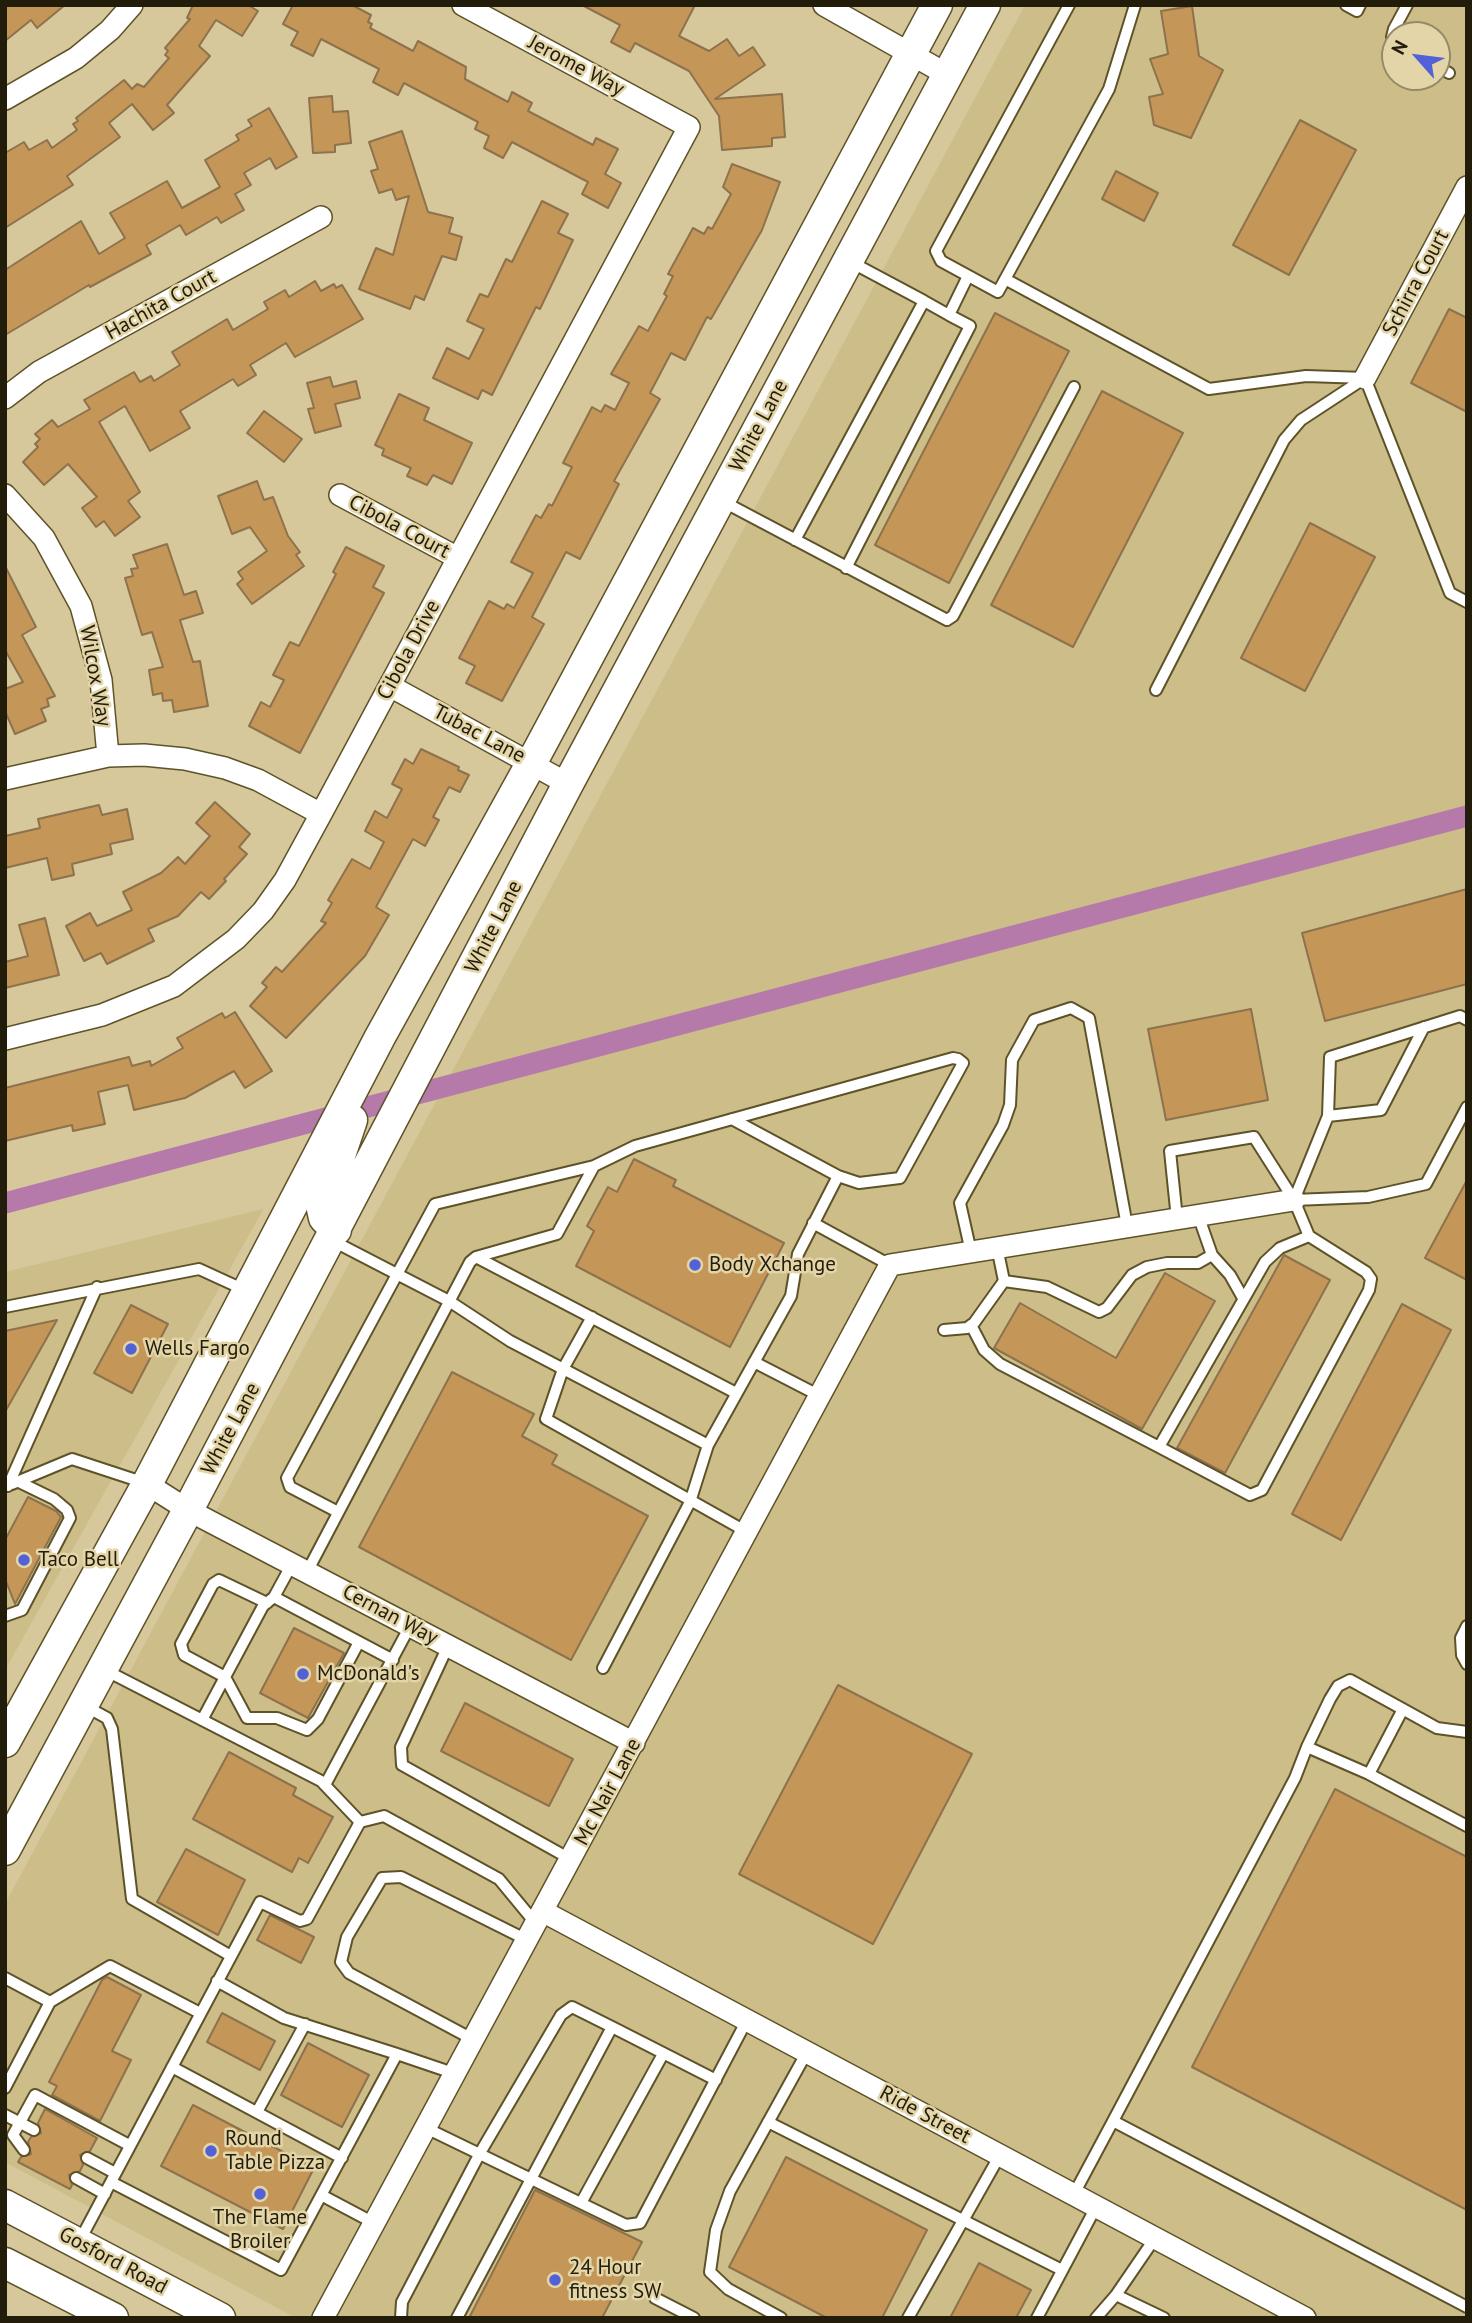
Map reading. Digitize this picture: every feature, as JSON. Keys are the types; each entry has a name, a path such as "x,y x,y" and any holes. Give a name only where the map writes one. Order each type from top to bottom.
{"main road":[{"name":"White Lane","path":"5,1850 333,1235 327,1192 380,1037 532,762 937,5"},
{"name":"White Lane","path":"5,1742 147,1484 247,1291 327,1192 426,1058 568,784 985,5"},
{"path":"722,495 716,472 758,339"},
{"name":"Gosford Road","path":"5,2205 220,2318"},
{"path":"5,2263 97,2314"}],"street":[{"path":"5,99 76,58 110,30 132,5"},
{"name":"Jerome Way","path":"463,5 689,127"},
{"path":"824,5 948,75"},
{"name":"Cibola Drive","path":"5,1039 139,1003 206,965 263,911 285,880 321,814 689,127"},
{"name":"Schirra Court","path":"1365,378 1461,213 1467,187"},
{"name":"Hachita Court","path":"5,398 39,372 321,217"},
{"name":"Wilcox Way","path":"5,495 44,538 81,606 101,680 108,756"},
{"name":"Cibola Court","path":"340,495 458,558"},
{"name":"Tubac Lane","path":"390,686 568,784"},
{"path":"5,779 108,756 171,757 225,768 258,780 321,814"},
{"path":"890,1265 1294,1200"},
{"name":"Mc Nair Lane","path":"323,2318 890,1265"},
{"name":"Cernan Way","path":"147,1484 188,1510 634,1743"},
{"name":"Ride Street","path":"536,1926 747,2020 1305,2318"}],"lane":[{"path":"1069,5 936,251 941,261 998,292 1109,89 1135,5"},
{"path":"1346,5 1357,11 1360,5"},
{"path":"1398,21 1407,5"},
{"path":"846,568 970,326 848,260"},
{"path":"949,315 968,276"},
{"path":"1005,279 1209,389 1306,376 1365,378"},
{"path":"794,540 924,301"},
{"path":"1365,378 1450,593 1467,602"},
{"path":"1156,690 1284,440 1301,420 1365,378"},
{"path":"722,495 794,540 947,620 953,616 1074,387"},
{"path":"971,1252 960,1203 1003,1125 1010,1105 1012,1060 1034,1020 1072,1009 1088,1018 1128,1226"},
{"path":"1294,1200 1328,1116 1330,1056 1460,1016 1467,1020"},
{"path":"1328,1116 1381,1110 1424,1027"},
{"path":"338,1512 290,1487 287,1478 435,1204 594,1166 635,1146 732,1119 953,1058 963,1063 900,1178 859,1183 838,1176 732,1119"},
{"path":"1294,1200 1367,1197 1426,1184 1467,1107"},
{"path":"971,1325 984,1350 1000,1364 1250,1494 1262,1490 1371,1283 1366,1272 1309,1236 1294,1200 1254,1137 1170,1151 1187,1217 1212,1255 1230,1275 1243,1298"},
{"path":"202,1720 270,1600 299,1568 338,1512 470,1262 477,1257 557,1234 594,1166"},
{"path":"603,1668 690,1502 708,1445 791,1296 796,1260 838,1176"},
{"path":"813,1223 890,1265"},
{"path":"333,1235 396,1274 449,1301 510,1341 708,1445"},
{"path":"1159,1447 1243,1298 1271,1254 1309,1236"},
{"path":"944,1330 971,1325 1004,1281 997,1247"},
{"path":"1004,1281 1047,1287 1099,1312 1107,1308 1132,1275 1147,1267 1167,1263 1198,1263 1212,1255"},
{"path":"477,1257 736,1393"},
{"path":"5,1307 199,1269 247,1291"},
{"path":"10,1485 97,1287"},
{"path":"592,1317 563,1369 545,1416 548,1422 747,1532"},
{"path":"754,1362 820,1396"},
{"path":"10,1485 72,1459 147,1484"},
{"path":"5,1616 22,1610 70,1518 67,1510 54,1499 10,1485"},
{"path":"359,1642 318,1719 307,1730 277,1718 247,1718 225,1677 181,1651 181,1644 213,1584 225,1580 359,1642 393,1660"},
{"path":"325,1784 411,1626"},
{"path":"1467,1626 1461,1638 1462,1655 1467,1664"},
{"path":"448,1646 401,1747 402,1765 572,1860"},
{"path":"101,1668 325,1784 360,1822"},
{"path":"1074,2194 1276,1814 1338,1686 1350,1680 1437,1727 1467,1732"},
{"path":"82,1704 111,1723 132,1899 231,1956"},
{"path":"1368,1774 1403,1709"},
{"path":"1307,1747 1368,1774 1467,1826"},
{"path":"79,2242 260,1902 300,1921 307,1919 360,1822 384,1816 499,1879 536,1926"},
{"path":"474,2040 349,1973 341,1962 347,1937 382,1878 401,1877 536,1926"},
{"path":"5,2088 50,2002 110,1966 200,2013"},
{"path":"217,1982 284,2018 456,2074"},
{"path":"7,1983 50,2002"},
{"path":"401,2318 402,2302 480,2153 561,2015 572,2007 716,2080"},
{"path":"426,2128 626,2225 640,2223 747,2020"},
{"path":"257,2112 305,2024"},
{"path":"457,2318 612,2027"},
{"path":"781,2318 727,2289 710,2272 716,2230 730,2191 807,2052"},
{"path":"581,2203 663,2053"},
{"path":"86,2158 113,2178 276,2270 286,2265 397,2054"},
{"path":"172,2067 342,2158"},
{"path":"24,2150 13,2135 35,2095 129,2145"},
{"path":"5,2115 34,2130"},
{"path":"1113,2121 1467,2308 1462,2318"},
{"path":"768,2122 964,2218 1062,2270"},
{"path":"908,2318 1000,2155"},
{"path":"76,2178 105,2194"},
{"path":"323,2196 374,2224"},
{"path":"1037,2318 1097,2207"},
{"path":"1097,2318 1155,2238"},
{"path":"1116,2295 1164,2318"},
{"path":"655,2298 694,2318"}],"shaded area":[{"path":"1025,5 1467,5 1467,2318 296,2318 5,2162 5,1904"},
{"path":"263,1210 5,1670 5,1272"}],"building":[{"path":"5,5 65,5 37,28 31,20 5,41"},
{"path":"193,5 248,5 258,11 242,36 216,20 199,46 210,56 167,105 174,113 153,130 132,104 109,123 120,137 67,176 73,185 5,228 5,153 24,142 29,150 47,140 52,148 77,130 73,124 78,121 76,118 124,80 132,89 137,84 144,87 169,58 165,55 168,51 165,48 190,19 187,18"},
{"path":"293,5 352,5 371,15 368,22 372,24 370,28 413,51 418,41 466,67 465,79 508,102 512,92 532,103 528,111 593,145 596,138 618,149 605,174 621,183 608,208 582,194 588,182 512,142 503,158 484,148 489,136 475,129 478,122 404,83 398,95 373,82 379,69 321,39 313,56 291,45 298,32 283,24"},
{"path":"582,5 695,5 679,36 709,51 727,39 739,56 753,47 765,65 715,99 782,94 785,137 772,138 772,146 722,150 719,116 689,71 635,43 630,52 611,42 620,25"},
{"path":"1192,6 1199,56 1223,70 1191,138 1154,125 1149,97 1163,94 1150,59 1168,54 1161,11"},
{"path":"332,96 333,112 348,111 351,143 335,145 335,152 313,153 309,98"},
{"path":"269,108 297,157 276,169 270,158 244,173 251,185 235,194 244,210 221,223 217,217 186,235 180,225 146,245 151,254 90,287 89,285 5,335 5,270 81,221 99,254 125,238 110,213 167,181 182,208 220,187 205,160 239,140 236,135 252,126 248,120"},
{"path":"1300,120 1356,150 1289,275 1233,245"},
{"path":"402,131 428,212 453,218 449,233 462,237 456,260 442,256 424,300 415,296 410,309 359,289 376,248 393,255 409,196 396,200 392,189 379,193 371,171 378,169 369,142"},
{"path":"732,164 780,182 762,230 711,319 707,317 685,360 671,353 650,393 660,399 614,481 619,484 580,559 566,552 532,617 544,624 502,701 466,683 475,666 459,658 489,601 504,609 507,604 514,608 533,573 511,562 536,515 541,518 549,504 552,506 572,467 563,463 592,407 601,412 605,405 615,410 629,383 611,374 639,326 648,331 667,296 664,294 673,276 668,274 693,228 704,234 708,227 712,229 731,194 723,187"},
{"path":"1116,171 1158,193 1144,221 1102,199"},
{"path":"542,201 568,214 558,233 573,240 540,309 536,307 492,395 482,390 478,399 433,378 447,348 469,359 484,329 467,321 480,294 488,297 506,259 512,262"},
{"path":"315,281 321,291 334,284 336,288 342,285 363,319 295,357 286,343 250,365 256,375 238,386 233,379 180,411 190,428 150,451 125,406 99,422 140,492 128,501 140,517 115,536 104,521 96,527 82,508 97,497 68,464 44,485 23,462 38,447 35,444 40,439 35,434 52,420 58,427 90,409 84,400 134,372 140,382 151,376 154,381 180,365 172,352 227,319 233,330 268,309 264,302 285,290 289,297"},
{"path":"1449,309 1467,318 1467,412 1411,383"},
{"path":"995,313 1069,351 949,583 875,545"},
{"path":"330,377 333,387 356,381 360,398 335,404 341,426 315,433 308,409 314,408 307,383"},
{"path":"1102,391 1183,433 1073,647 991,605"},
{"path":"399,394 429,408 424,420 472,443 452,484 433,475 427,485 407,476 411,468 382,455 384,449 375,445"},
{"path":"264,411 302,439 284,462 247,433"},
{"path":"257,481 264,500 273,497 288,536 300,552 296,555 304,566 252,604 237,584 243,579 238,572 267,551 250,527 232,534 218,496"},
{"path":"1310,523 1375,557 1305,691 1241,658"},
{"path":"167,544 184,595 196,591 203,613 180,620 193,662 200,661 208,706 174,712 172,700 163,701 162,693 153,695 149,670 163,667 152,632 142,635 125,578 133,576 131,569 138,568 133,555"},
{"path":"346,547 384,566 373,587 384,593 300,753 249,726 261,702 270,707 284,680 273,675 290,642 299,646 336,574 333,572"},
{"path":"5,566 36,627 22,635 55,696 47,699 49,706 41,709 46,721 15,734 5,711 5,689 23,682 5,650"},
{"path":"421,749 459,767 458,770 469,775 460,792 449,787 433,817 439,820 425,846 413,839 376,907 389,915 365,956 286,1038 250,1006 267,987 262,983 276,967 282,972 326,923 321,921 332,903 328,900 352,859 370,869 384,842 365,831 375,811 387,818 402,789 392,784 405,759 413,764"},
{"path":"215,802 250,834 239,847 247,854 224,879 226,881 209,899 201,892 178,916 148,929 154,941 107,964 101,953 84,961 66,926 90,913 97,926 132,910 123,892 161,873 178,857 185,864 210,836 196,823"},
{"path":"99,805 102,815 127,809 133,839 110,844 112,854 72,864 74,875 52,880 47,858 5,868 5,836 40,828 38,819"},
{"path":"1467,889 1467,984 1325,1021 1302,933"},
{"path":"45,918 59,975 5,988 5,962 28,956 19,925"},
{"path":"1251,1009 1268,1100 1166,1120 1148,1029"},
{"path":"235,1012 272,1071 245,1088 234,1071 185,1098 134,1110 128,1085 98,1092 105,1124 73,1131 72,1125 5,1141 5,1088 129,1057 132,1066 150,1061 151,1066 183,1048 177,1038 222,1013 225,1018"},
{"path":"634,1159 676,1180 673,1186 784,1243 730,1347 576,1266 594,1231 587,1226 608,1187 617,1192"},
{"path":"1467,1180 1467,1280 1425,1258"},
{"path":"1284,1255 1330,1280 1225,1473 1177,1448"},
{"path":"1165,1273 1215,1301 1142,1429 994,1348 1020,1303 1116,1358"},
{"path":"1402,1304 1451,1330 1341,1540 1292,1514"},
{"name":"Wells Fargo","path":"131,1305 168,1324 132,1393 94,1373"},
{"path":"57,1320 5,1412 5,1331"},
{"path":"452,1372 534,1414 522,1436 557,1455 552,1464 648,1516 571,1660 359,1547"},
{"name":"Taco Bell","path":"28,1497 56,1511 61,1517 15,1604 5,1579 5,1540"},
{"name":"McDonald's","path":"294,1628 344,1653 308,1718 260,1693"},
{"path":"838,1685 972,1754 873,1944 739,1874"},
{"path":"465,1703 573,1759 549,1806 441,1751"},
{"path":"229,1752 296,1788 293,1795 333,1817 308,1863 299,1858 292,1872 193,1819"},
{"path":"1335,1789 1467,1857 1467,2210 1192,2067"},
{"path":"186,1849 245,1880 218,1935 157,1902"},
{"path":"270,1915 314,1937 301,1963 257,1940"},
{"path":"107,1977 141,1995 112,2051 131,2060 100,2121 52,2095 57,2086 49,2082 102,1980"},
{"path":"222,2013 275,2041 260,2070 207,2042"},
{"path":"308,2043 369,2075 342,2127 281,2095"},
{"path":"193,2105 314,2168 283,2229 161,2166"},
{"path":"45,2109 97,2138 90,2151 80,2155 83,2165 80,2171 69,2175 72,2185 70,2189 18,2162 21,2157 31,2154 28,2142 31,2137 41,2133 38,2123"},
{"path":"786,2157 927,2230 882,2318 827,2318 729,2267"},
{"name":"24 Hour fitness SW","path":"535,2190 642,2242 602,2318 469,2318"},
{"path":"979,2263 1031,2290 1016,2318 950,2318"}],"waterway":[{"path":"5,1203 1467,816"}],"place":[{"name":"Body Xchange","path":"695,1265"},
{"name":"Wells Fargo","path":"131,1349"},
{"name":"Taco Bell","path":"24,1560"},
{"name":"McDonald's","path":"303,1674"},
{"name":"Round Table Pizza","path":"211,2151"},
{"name":"The Flame Broiler","path":"260,2194"},
{"name":"24 Hour fitness SW","path":"555,2280"}]}
